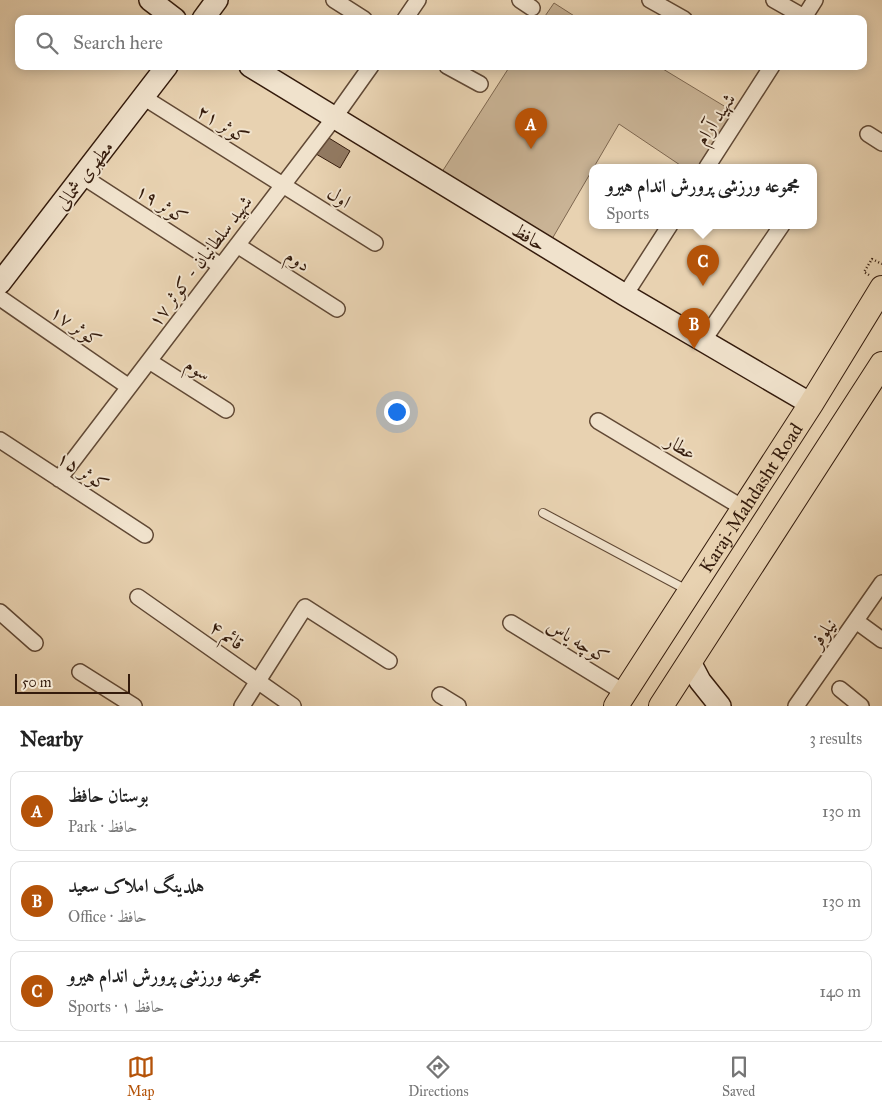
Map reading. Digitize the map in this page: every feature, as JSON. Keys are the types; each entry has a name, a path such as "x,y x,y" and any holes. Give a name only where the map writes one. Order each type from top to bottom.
{"main road":[{"name":"Karaj-Mahdasht Road","path":"621,699 811,404 882,288"},
{"name":"Karaj-Mahdasht Road","path":"661,706 882,364"}],"street":[{"path":"150,0 170,15"},
{"path":"206,15 217,0"},
{"path":"334,0 358,15"},
{"path":"407,15 418,0"},
{"path":"650,0 677,15"},
{"path":"774,0 798,15"},
{"path":"805,15 815,0"},
{"name":"مطهری شمالی","path":"0,283 164,70"},
{"name":"حافظ","path":"256,70 625,295 811,404"},
{"name":"شهید سلطانیان - کوثر ۱۷","path":"59,479 334,118 368,70"},
{"path":"454,70 480,84"},
{"name":"شهید آرام","path":"709,164 769,70"},
{"name":"کوثر ۲۱","path":"143,97 282,186"},
{"path":"868,134 882,143"},
{"name":"کوثر ۱۹","path":"82,176 221,266"},
{"name":"اول","path":"282,186 375,243"},
{"path":"625,295 666,229"},
{"path":"703,341 779,229"},
{"name":"دوم","path":"237,245 337,309"},
{"name":"کوثر ۱۷","path":"0,298 129,388"},
{"name":"سوم","path":"148,361 226,410"},
{"name":"عطار","path":"598,421 743,508"},
{"name":"کوثر ۱۵","path":"0,440 145,535"},
{"name":"نیلوفر","path":"796,706 882,583"},
{"name":"قائم ۴","path":"138,598 293,706"},
{"path":"242,706 304,607 389,661"},
{"path":"0,612 35,643"},
{"path":"856,621 882,640"},
{"name":"کوچه یاس","path":"511,623 621,699"},
{"path":"690,662 700,681 720,706"},
{"path":"80,672 134,706"},
{"path":"840,689 862,706"},
{"path":"440,695 458,706"}],"lane":[{"path":"543,513 689,591"}],"path":[{"path":"864,272 872,258 882,264"}],"shaded area":[{"path":"554,3 573,15 546,15"},
{"path":"507,70 665,70 734,112 701,164 679,164 619,124 596,164 589,164 589,175 552,239 440,175"}],"building":[{"path":"324,135 350,151 340,168 311,151"}],"place":[{"name":"بوستان حافظ","path":"531,149"},
{"name":"مجموعه ورزشی پرورش اندام هیرو","path":"703,286"},
{"name":"هلدینگ املاک سعید","path":"694,349"}]}
